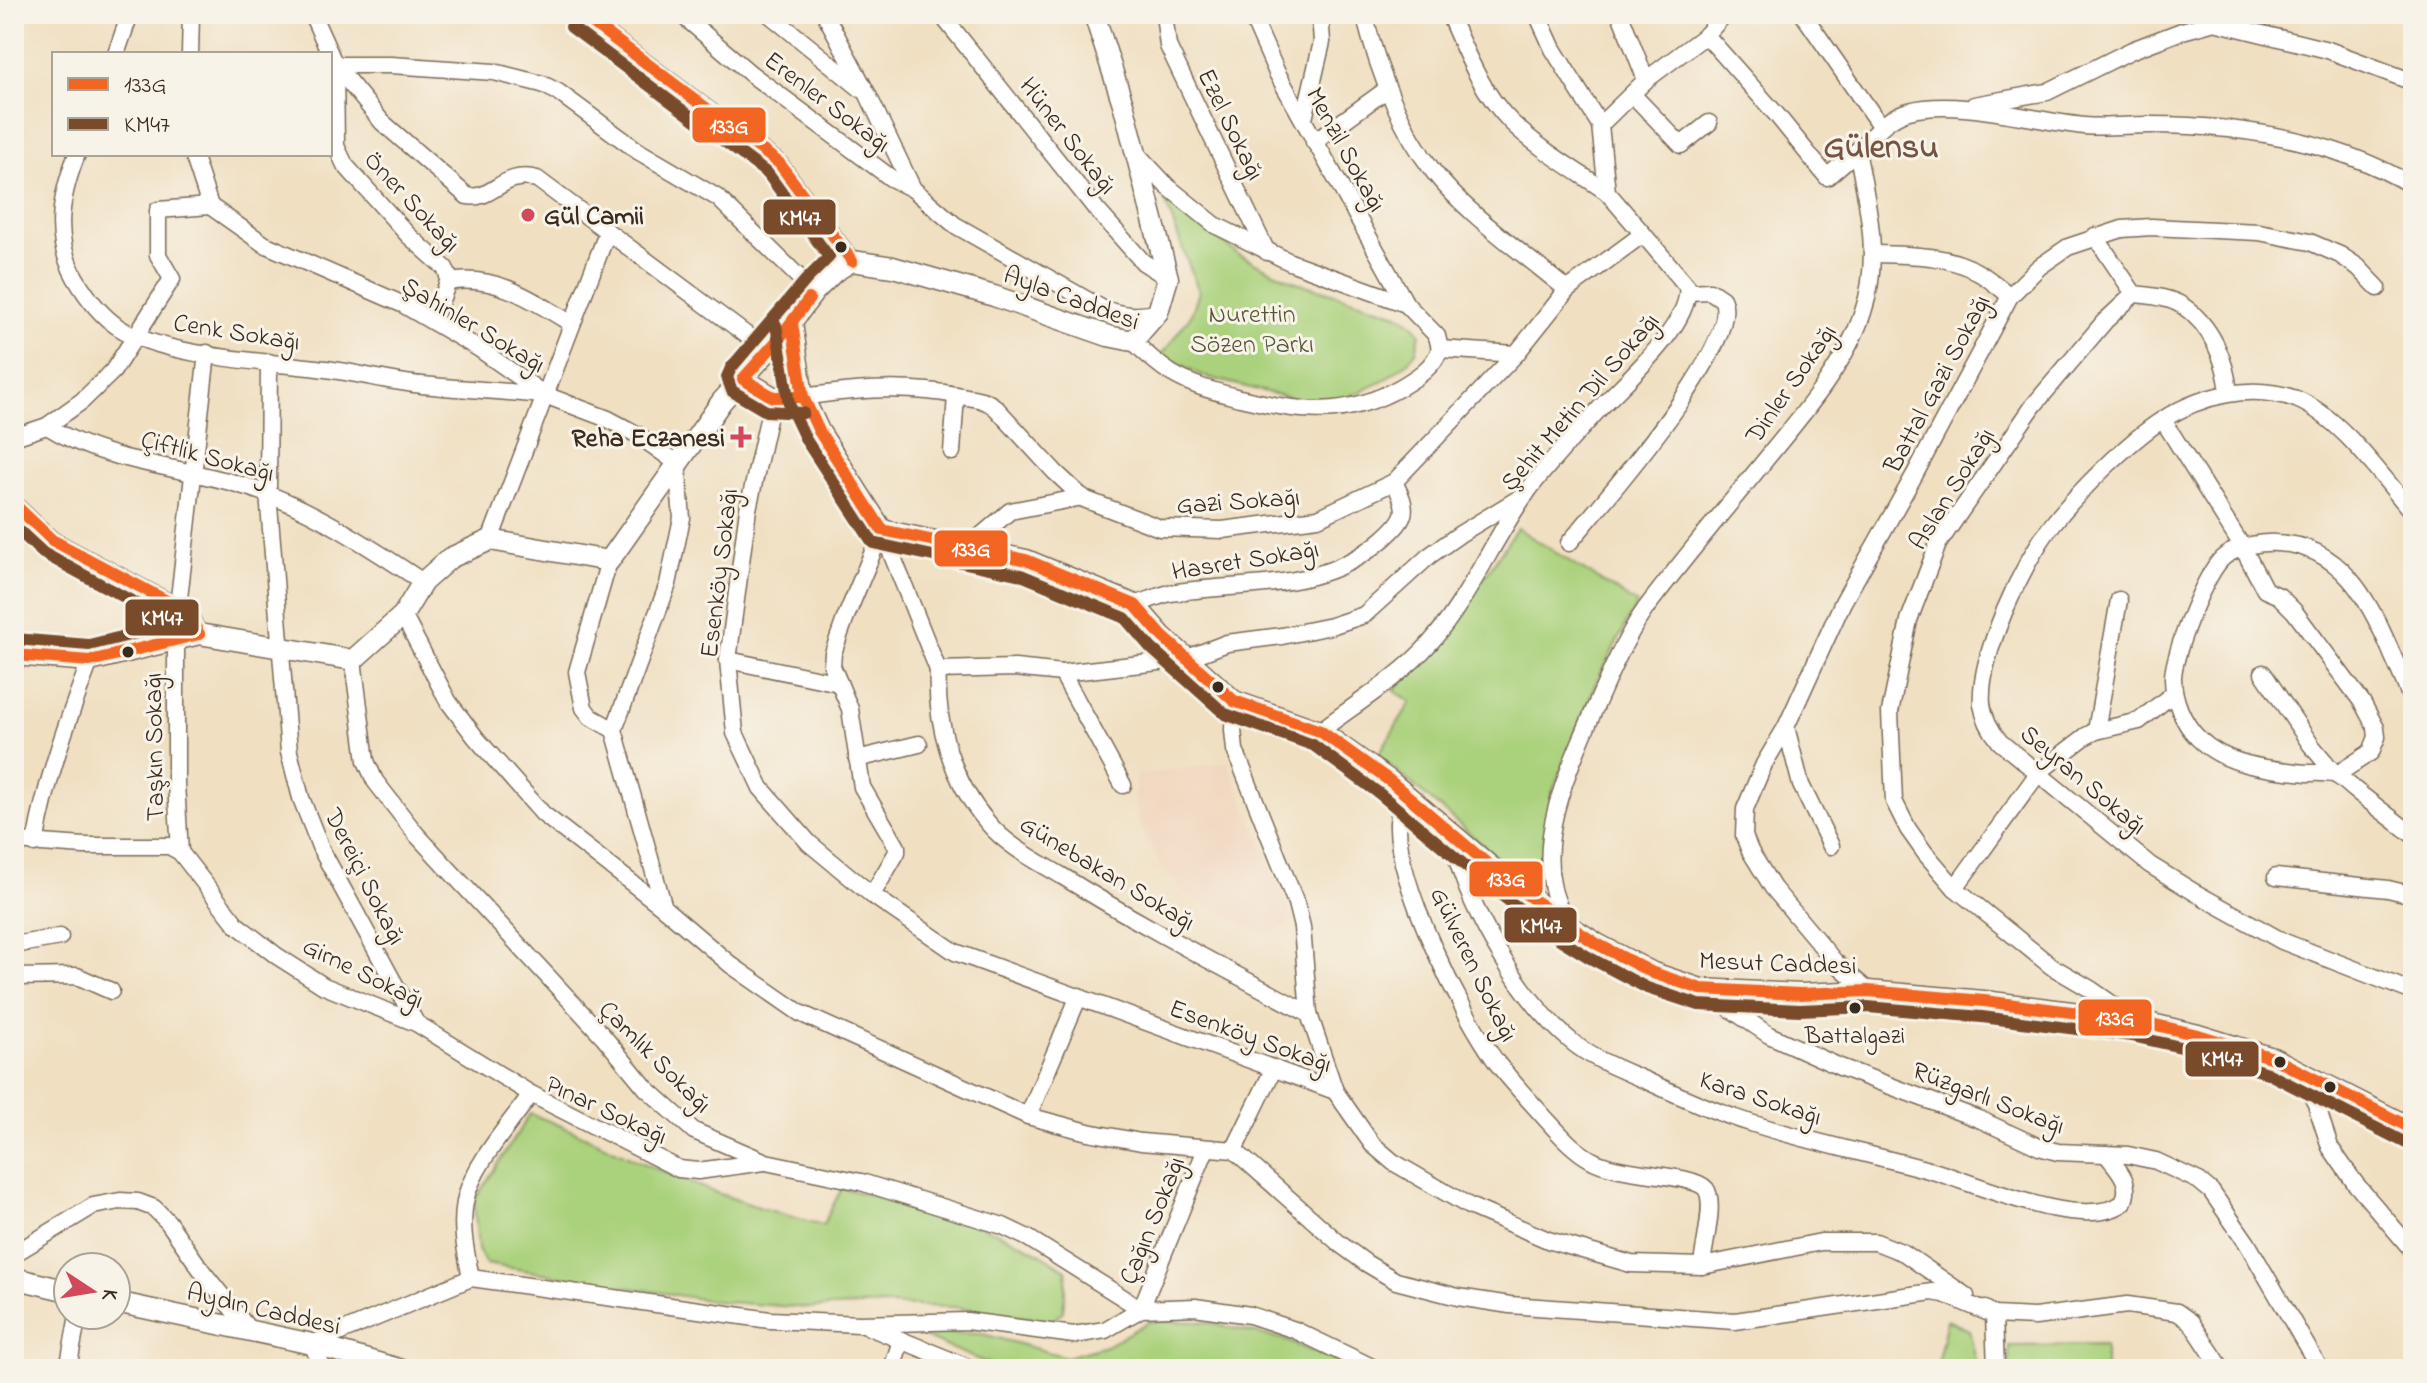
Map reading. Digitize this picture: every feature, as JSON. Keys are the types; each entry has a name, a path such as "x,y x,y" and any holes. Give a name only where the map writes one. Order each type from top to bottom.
{"street":[{"path":"117,52 130,14"},
{"path":"190,52 191,14"},
{"path":"312,14 329,52"},
{"path":"581,14 779,163 852,261 834,272 814,292 792,323 722,401 609,561 577,672 584,708 591,717 614,730"},
{"name":"Erenler Sokağı","path":"681,14 751,74 891,178 913,189 955,225 1103,309 1129,316 1158,312"},
{"path":"769,14 868,95"},
{"name":"Erenler Sokağı","path":"825,14 913,189"},
{"name":"Hüner Sokağı","path":"941,14 1096,209 1143,262 1168,278"},
{"path":"960,14 967,45"},
{"path":"1094,14 1137,154 1168,278 1158,312 1133,341"},
{"name":"Ezel Sokağı","path":"1164,14 1168,46 1267,252"},
{"name":"Menzil Sokağı","path":"1251,14 1277,73 1406,304"},
{"path":"1304,119 1322,42 1320,14"},
{"path":"1364,14 1386,90 1434,172 1458,198 1567,290"},
{"path":"1449,14 1467,56 1509,119 1533,141 1607,192 1684,279 1688,292 1710,291 1722,299 1725,314 1718,338 1693,386 1569,543"},
{"path":"1537,14 1553,49 1600,125 1607,192"},
{"path":"1620,14 1646,80"},
{"path":"1600,125 1646,80 1706,35 1725,14"},
{"path":"1803,14 1881,127"},
{"path":"1706,35 1827,177 1881,127 1909,111 1957,108 2047,92 2132,50 2244,14"},
{"path":"2213,22 2328,50 2413,82"},
{"path":"332,58 382,122 467,196 480,196 509,179 537,179 768,351"},
{"path":"335,65 391,65 494,72 542,84 558,92 638,151 718,198 814,292"},
{"name":"Öner Sokağı","path":"335,65 336,146 345,165 408,235 445,268 448,282 433,321"},
{"path":"1314,142 1386,90"},
{"path":"1632,94 1681,145 1709,123"},
{"path":"1957,108 2082,126 2219,128 2287,137 2348,154 2413,186"},
{"name":"Dinler Sokağı","path":"1566,924 1552,887 1550,854 1553,828 1560,796 1595,708 1644,611 1808,409 1863,315 1874,254 1857,151"},
{"path":"1137,154 1167,186 1215,225 1267,252 1406,304 1437,336 1440,349 1516,354 1567,290 1643,234"},
{"name":"Cenk Sokağı","path":"76,156 63,198 61,245 72,271 96,308 120,329 176,348 207,353 419,385 545,395"},
{"path":"14,437 47,426 82,401 127,353 172,279 158,255 158,210 210,206 194,156"},
{"name":"Şahinler Sokağı","path":"210,206 264,244 404,305 478,348 545,395 608,419 645,439 677,463"},
{"name":"Battal Gazi Sokağı","path":"1868,991 1835,962 1785,905 1750,851 1744,836 1745,809 1753,786 1786,727 1843,602 2010,296 2039,267 2068,247 2122,229 2151,227 2224,229 2292,237 2340,255 2358,267 2378,288"},
{"path":"490,540 607,233"},
{"path":"2095,236 2134,294 2174,302 2204,327 2225,362 2229,393"},
{"path":"1874,254 1915,255 1945,260 1977,271 2010,296"},
{"name":"Ayla Caddesi","path":"852,261 893,267 1133,341 1171,373 1190,383 1271,405 1319,412 1360,405 1386,395 1423,371 1434,362 1440,349"},
{"path":"448,282 465,279 503,285 572,324"},
{"name":"Şehit Metin Dil Sokağı","path":"1320,731 1405,669 1429,644 1452,615 1526,494 1677,324 1688,292"},
{"name":"Aslan Sokağı","path":"2134,294 2105,321 2034,405 1938,544 1909,620 1890,712 1893,798 1908,829 1940,872 1955,888 2051,966 2135,1020"},
{"path":"792,323 803,397 819,431 882,530 938,670 1015,668 1062,673 1185,659 1227,643 1306,631 1364,615 1429,556 1526,494"},
{"path":"178,607 207,353"},
{"name":"Gazi Sokağı","path":"803,397 857,389 926,389 992,404 1055,472 1083,497 1160,528 1222,530 1318,518 1394,482 1516,354"},
{"name":"Dereiçi Sokağı","path":"269,362 268,493 287,740 301,798 332,872 416,1023"},
{"path":"743,379 773,397 803,397"},
{"name":"Seyran Sokağı","path":"2413,513 2356,446 2306,404 2269,393 2229,393 2204,400 2163,420 2088,486 2051,525 2021,575 1998,628 1985,673 1982,708 2000,742 2150,865 2282,941 2413,992"},
{"path":"952,452 956,395"},
{"name":"Esenköy Sokağı","path":"773,397 748,509 728,660 735,733 761,788 809,843 872,895 955,952 1335,1091 1382,1154 1469,1206 1511,1226 1586,1253 1638,1265 1702,1266 1821,1242 1876,1242 1904,1253 1994,1315"},
{"path":"2163,420 2243,548 2265,590 2279,596 2294,611 2362,702 2376,728 2377,737 2371,752 2336,775 2285,771 2236,762 2198,738 2185,722 2174,693 2175,662 2198,598 2221,559 2243,548 2264,542 2297,545 2316,551 2339,566 2360,590 2384,634 2413,704"},
{"name":"Çiftlik Sokağı","path":"47,426 63,436 109,454 268,493 351,534 423,582"},
{"path":"664,908 614,730 668,584 682,518 677,463"},
{"name":"Hasret Sokağı","path":"1135,605 1167,594 1305,579 1360,558 1387,535 1404,513 1404,501 1394,482"},
{"path":"969,546 1010,511 1083,497"},
{"path":"14,504 52,540 178,607 189,615 199,634"},
{"path":"872,895 897,847 862,787 850,709 832,666 833,653 882,530"},
{"name":"Mesut Caddesi","path":"882,530 1026,560 1135,605 1185,659 1234,701 1320,731 1406,793 1451,834 1566,924 1653,973 1701,989 1801,994 1868,991 1984,1001 2135,1020 2273,1058 2413,1129"},
{"path":"14,655 90,661 199,634 353,660 403,615 423,582 450,558 490,540 609,561"},
{"path":"2096,731 2119,600"},
{"path":"403,615 448,701 543,814 664,908 731,965 800,1013 1028,1116 1141,1142 1234,1150 1340,1244 1406,1286 1510,1305 1735,1321 1932,1292 1994,1315 2035,1317 2127,1305 2177,1312 2191,1322 2222,1369"},
{"name":"Taşkın Sokağı","path":"176,642 176,783 180,852"},
{"name":"Çamlık Sokağı","path":"353,660 370,774 416,834 603,1036 646,1088 694,1131 766,1162 861,1182 1003,1226 1028,1238 1141,1309"},
{"path":"728,660 839,683"},
{"path":"35,844 43,795 90,661"},
{"name":"Günebakan Sokağı","path":"938,670 936,703 943,739 963,785 988,824 1007,841 1084,889 1309,1014"},
{"path":"1062,673 1123,785"},
{"path":"2263,673 2311,745 2336,775 2413,835"},
{"path":"1955,888 2039,772 2096,731 2139,721 2174,693"},
{"path":"1234,701 1235,750 1278,855 1302,927 1309,1014 1335,1091"},
{"path":"1786,727 1801,785 1831,846"},
{"path":"857,759 919,744"},
{"name":"Gülveren Sokağı","path":"1406,793 1398,821 1401,857 1435,949 1472,1024 1513,1083 1587,1158 1616,1170 1688,1180 1706,1189 1711,1213 1702,1266"},
{"name":"Kara Sokağı","path":"1451,834 1457,864 1475,903 1528,997 1573,1043 1632,1074 1701,1105 1754,1124 1938,1173 2032,1204 2071,1211 2099,1213 2123,1203 2127,1194 2126,1183 2106,1154"},
{"path":"14,841 84,846 161,845 180,852"},
{"name":"Girne Sokağı","path":"180,852 237,925 277,956 324,986 416,1023 531,1094"},
{"path":"2276,877 2388,889 2413,895"},
{"path":"14,945 60,937"},
{"path":"14,977 77,976 111,991"},
{"name":"Rüzgarlı Sokağı","path":"1701,989 1762,1032 1840,1067 1981,1120 2039,1147 2058,1152 2128,1155 2156,1161 2187,1174 2211,1191 2247,1243 2320,1369"},
{"path":"1028,1116 1079,996"},
{"path":"1234,1150 1274,1068"},
{"path":"2297,1069 2316,1104 2330,1147 2355,1183 2413,1251"},
{"name":"Pınar Sokağı","path":"471,1278 463,1227 465,1200 475,1174 531,1094 679,1169 698,1171 766,1162"},
{"name":"Çağın Sokağı","path":"1141,1309 1206,1149"},
{"path":"14,1254 93,1206 120,1201 138,1202 154,1208 168,1222 250,1331"},
{"path":"14,1278 52,1287"},
{"path":"323,1369 312,1344 471,1278 770,1320 860,1324 967,1321 1074,1335 1089,1334 1120,1323 1141,1309 1195,1307 1250,1315 1295,1330 1376,1369"},
{"name":"Aydın Caddesi","path":"132,1305 312,1344 399,1369"},
{"path":"1994,1315 1996,1369"},
{"path":"860,1324 972,1369"},
{"path":"68,1369 75,1331"},
{"path":"892,1369 901,1340"}],"shaded area":[{"path":"1228,762 1293,920 1268,936 1183,891 1161,866 1139,823 1135,801 1136,775"}],"green space":[{"name":"Nurettin Sözen Parkı","path":"1163,196 1239,255 1293,281 1398,314 1420,333 1416,352 1382,382 1346,398 1306,402 1203,376 1162,355 1191,315 1199,292"},
{"path":"1517,528 1637,604 1596,682 1552,793 1537,891 1378,755 1411,702 1394,690 1435,651"},
{"path":"530,1114 709,1190 823,1225 842,1188 930,1210 988,1229 1042,1254 1067,1271 1063,1311 1053,1321 954,1307 885,1305 808,1308 713,1301 486,1264 478,1250 474,1201"},
{"path":"1947,1320 1969,1330 1978,1369 1936,1369"},
{"path":"1150,1321 1206,1322 1282,1339 1353,1369 1001,1369 912,1332 983,1334 1066,1357 1106,1346"},
{"path":"2105,1345 2105,1369 2009,1369 2009,1346"}],"transit line":[{"name":"133G","path":"581,14 779,163 852,261"},
{"name":"KM47","path":"571,27 768,174 829,257 731,368 727,377 732,391 766,411 803,413"},
{"name":"133G","path":"803,397 773,397 743,379 809,299"},
{"name":"133G","path":"792,323 803,397 819,431 882,530 1026,560 1135,605 1162,636 1234,701 1320,731 1390,781 1497,872 1566,924 1653,973 1701,989 1801,994 1868,991 1984,1001 2135,1020 2273,1058 2413,1129"},
{"name":"KM47","path":"776,325 789,404 806,440 873,543 1021,575 1125,618 1151,648 1225,714 1313,745 1380,794 1556,937 1647,988 1699,1005 1800,1010 1868,1007 1982,1017 2132,1036 2194,1050 2267,1073 2406,1143"},
{"name":"133G","path":"14,504 52,540 178,607 189,615 199,634"},
{"name":"KM47","path":"14,526 43,553 174,624 89,645 15,639"},
{"name":"133G","path":"14,655 90,661 199,634"}],"place":[{"name":"Gül Camii","path":"528,215"},
{"name":"Reha Eczanesi","path":"741,437"},
{"name":"Battalgazi","path":"1855,1008"}],"district":[{"name":"Gülensu","path":"1881,145"}]}
